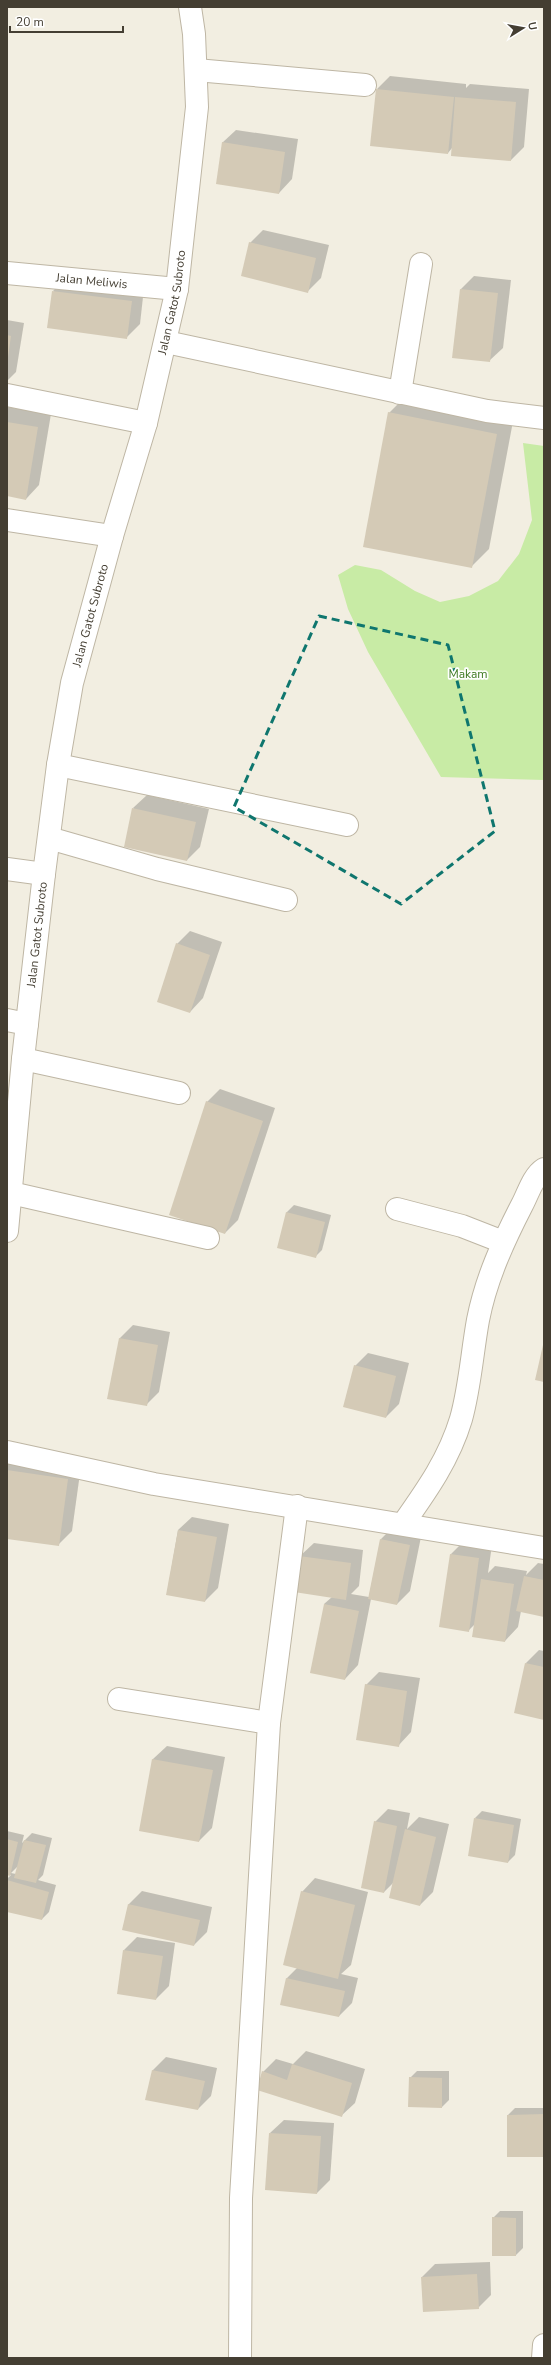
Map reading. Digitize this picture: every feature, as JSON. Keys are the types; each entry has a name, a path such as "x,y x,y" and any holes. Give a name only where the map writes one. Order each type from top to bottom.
{"street":[{"name":"Jalan Gatot Subroto","path":"7,1231 23,1059 17,1022 44,874 58,764 72,683 112,536 146,424 177,289 197,107 196,70 190,7"},
{"path":"196,70 365,85"},
{"path":"400,393 421,264"},
{"name":"Jalan Meliwis","path":"7,273 177,289"},
{"path":"166,342 487,411 534,417"},
{"path":"7,395 146,424"},
{"path":"7,520 112,536"},
{"path":"58,764 347,826"},
{"path":"49,838 157,869 286,900"},
{"path":"7,869 44,874"},
{"path":"23,1059 180,1093"},
{"path":"403,1524 434,1480 447,1456 461,1418 478,1319 491,1272 503,1242 534,1180 544,1169"},
{"path":"11,1193 208,1238"},
{"path":"397,1209 456,1224 503,1242"},
{"path":"7,1452 154,1484 297,1506 544,1548"},
{"path":"240,2358 241,2198 269,1723 297,1506"},
{"path":"119,1699 269,1723"},
{"path":"543,2358 544,2345"}],"highlighted area":[{"path":"319,616 448,645 495,831 401,904 234,807"}],"green space":[{"name":"Makam","path":"523,443 544,446 544,780 441,777 368,652 348,609 338,575 355,565 381,570 415,591 440,602 469,596 498,581 519,554 532,520"}],"building":[{"path":"376,89 454,97 448,154 370,146"},
{"path":"455,97 516,102 511,161 451,156"},
{"path":"222,142 285,152 279,194 216,184"},
{"path":"249,242 316,258 308,293 241,276"},
{"path":"460,289 498,293 490,362 452,358"},
{"path":"52,291 132,301 127,339 47,328"},
{"path":"7,335 11,336 8,357 7,357"},
{"path":"388,412 497,434 472,568 363,547"},
{"path":"7,422 38,427 26,500 7,496"},
{"path":"132,808 196,822 187,861 124,847"},
{"path":"176,943 210,955 190,1013 157,1002"},
{"path":"206,1101 263,1121 225,1234 169,1215"},
{"path":"286,1212 325,1222 316,1258 277,1248"},
{"path":"119,1338 158,1345 147,1406 107,1399"},
{"path":"544,1345 544,1382 535,1380"},
{"path":"354,1365 396,1376 386,1418 343,1407"},
{"path":"7,1470 68,1479 59,1546 7,1539"},
{"path":"178,1530 217,1537 205,1602 166,1595"},
{"path":"380,1539 410,1545 397,1605 368,1599"},
{"path":"450,1554 479,1558 469,1632 439,1627"},
{"path":"299,1556 351,1563 346,1600 294,1592"},
{"path":"524,1576 544,1580 544,1617 516,1611"},
{"path":"481,1579 514,1584 505,1642 472,1637"},
{"path":"324,1604 359,1611 345,1680 310,1673"},
{"path":"525,1663 544,1667 544,1720 514,1713"},
{"path":"365,1684 407,1691 399,1747 356,1740"},
{"path":"152,1759 213,1770 199,1842 139,1831"},
{"path":"474,1818 514,1825 508,1863 468,1856"},
{"path":"374,1821 397,1826 384,1893 361,1888"},
{"path":"405,1829 436,1837 420,1906 389,1898"},
{"path":"7,1839 18,1842 10,1876 7,1875"},
{"path":"24,1840 46,1845 36,1883 14,1878"},
{"path":"7,1880 49,1892 42,1920 7,1912"},
{"path":"301,1891 355,1905 338,1979 283,1965"},
{"path":"128,1904 200,1920 194,1946 122,1930"},
{"path":"123,1950 163,1956 156,2000 117,1994"},
{"path":"286,1978 345,1991 339,2017 280,2005"},
{"path":"292,2064 352,2083 342,2117 257,2090 262,2071 287,2080"},
{"path":"152,2070 205,2081 198,2110 145,2100"},
{"path":"409,2077 442,2078 442,2108 408,2107"},
{"path":"544,2114 544,2157 507,2157 507,2115"},
{"path":"269,2133 321,2136 317,2194 265,2190"},
{"path":"492,2217 516,2218 516,2256 492,2256"},
{"path":"477,2274 479,2309 423,2312 421,2277"}]}
